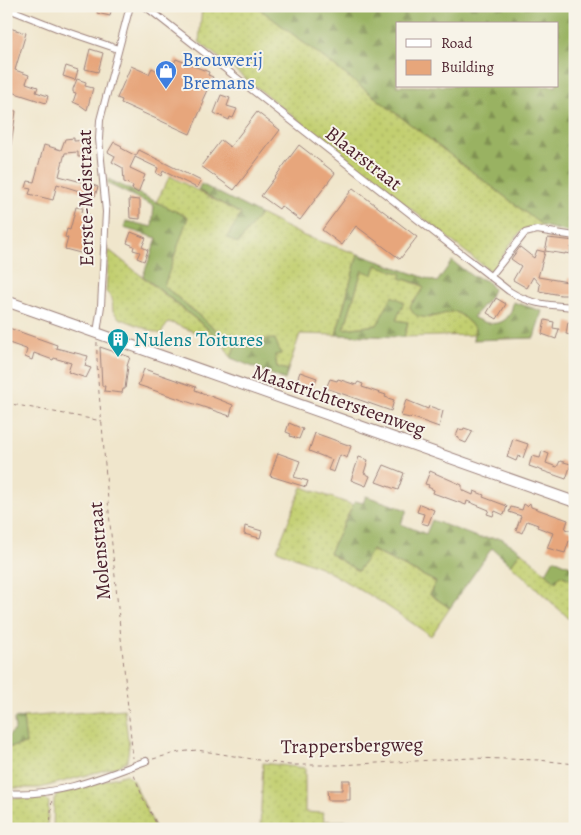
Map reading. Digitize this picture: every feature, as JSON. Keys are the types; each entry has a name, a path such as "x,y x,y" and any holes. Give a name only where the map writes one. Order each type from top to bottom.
{"main road":[{"name":"Maastrichtersteenweg","path":"6,301 575,502"}],"street":[{"name":"Eerste-Meistraat","path":"97,333 101,306 106,212 99,139 100,120 130,6"},
{"name":"Blaarstraat","path":"145,6 490,277 522,299 535,303 575,306"},
{"path":"6,8 62,30 118,48"},
{"path":"490,277 525,233 537,230 575,236"},
{"path":"6,793 53,791 78,786 146,761"}],"path":[{"name":"Molenstraat","path":"97,333 97,368 111,551 120,622 132,766 143,798 159,829"},
{"path":"6,403 102,421"},
{"name":"Trappersbergweg","path":"146,761 179,752 197,750 289,765 339,765 472,758 538,760 575,764"},
{"path":"50,829 53,791"}],"green space":[{"path":"202,6 256,6 543,226 524,230 518,235 490,271 199,42"},
{"path":"256,6 575,6 575,234 543,226"},
{"path":"170,176 241,214 238,243 260,214 304,236 358,254 336,335 300,334 288,370 277,367 275,355 280,354 237,340 231,358 223,344 222,335 164,286 187,217 156,202"},
{"path":"108,179 188,217 164,286 222,335 223,344 213,339 214,334 143,276 157,238 124,228 126,221 152,227 154,206 108,184"},
{"path":"201,184 260,214 238,244 227,237 241,214 198,190"},
{"path":"109,250 214,334 213,339 169,322 160,334 119,318 113,311 112,298 106,292"},
{"path":"358,254 437,282 452,261 472,276 487,281 493,289 489,298 473,317 487,323 499,323 508,316 513,302 542,311 534,338 473,340 475,328 454,311 429,317 417,316 410,306 424,288 420,284 400,278 402,274 376,265 373,275 362,270 344,329 377,325 392,296 404,302 396,320 408,322 404,337 336,335"},
{"path":"376,264 402,274 401,278 424,288 412,302 428,318 454,311 475,328 475,335 404,337 408,322 395,320 403,302 377,325 344,329 362,270"},
{"path":"275,339 281,354 275,355 277,367 288,370 285,380 231,358 237,340"},
{"path":"302,487 353,505 329,553 358,571 371,550 436,582 429,594 450,608 431,636 381,602 322,568 277,550"},
{"path":"366,496 407,510 401,524 426,534 432,520 479,538 501,538 521,551 511,565 492,548 450,608 429,594 436,582 372,550 358,571 329,553 355,501 363,503"},
{"path":"521,551 556,582 560,575 575,581 575,624 511,565"},
{"path":"554,559 575,568 575,581 560,575 556,582 546,573"},
{"path":"124,709 129,746 127,761 119,766 40,788 6,788 6,748 26,744 23,717"},
{"path":"23,717 26,744 6,748 6,738 15,730 14,719"},
{"path":"263,763 305,768 305,812 323,813 324,821 368,820 368,829 355,827 355,829 260,829"},
{"path":"127,774 132,779 156,829 53,829 54,800 56,795"},
{"path":"6,798 45,798 49,802 47,829 6,829"}],"building":[{"path":"99,6 112,6 110,16 97,13"},
{"path":"6,27 26,33 15,70 29,75 26,83 38,87 36,92 48,96 46,103 12,92 10,106 6,106"},
{"path":"90,49 103,53 98,72 85,69"},
{"name":"Brouwerij Bremans","path":"176,59 209,72 208,75 213,77 190,134 121,103 122,100 117,98 131,66 149,74 152,68 168,76"},
{"path":"66,66 78,70 75,80 63,76"},
{"path":"77,79 86,82 85,86 93,88 87,110 73,102 76,93 73,92 73,89"},
{"path":"221,95 230,98 227,106 237,109 233,118 230,117 229,120 214,113"},
{"path":"6,110 16,111 10,151 6,151"},
{"path":"257,112 280,130 234,190 201,166 221,140 230,147"},
{"path":"74,138 74,141 88,140 90,156 78,157 78,152 65,153 59,176 98,187 95,196 57,184 53,200 29,194 31,189 26,188 28,181 34,182 44,145 61,150 65,139"},
{"path":"114,142 136,156 139,150 201,181 197,188 163,171 161,176 156,173 158,168 135,157 130,168 145,175 138,193 132,189 133,186 124,182 123,168 112,162 115,156 108,152"},
{"path":"299,145 335,173 300,220 281,206 279,209 261,196"},
{"path":"353,188 417,237 400,259 356,226 342,245 322,230"},
{"path":"129,199 140,200 140,219 130,218"},
{"path":"76,207 83,208 82,212 89,214 84,232 87,233 85,243 87,243 84,254 65,249 68,238 65,237 67,229 70,230"},
{"path":"131,232 146,238 142,247 148,250 144,261 137,258 140,252 133,250 134,246 127,243"},
{"path":"548,238 575,241 575,248 571,247 570,254 545,251"},
{"path":"520,247 534,258 537,250 545,252 538,277 568,282 568,278 575,278 575,295 561,295 539,291 540,285 533,277 527,288 513,280 521,266 511,259"},
{"path":"496,298 506,304 497,319 487,313"},
{"path":"545,320 554,322 553,328 559,329 556,339 542,334"},
{"path":"568,322 574,324 575,336 566,334"},
{"path":"6,327 57,345 56,348 88,356 85,366 91,368 86,378 68,372 71,363 54,358 53,360 34,353 32,360 25,357 26,349 6,342"},
{"path":"100,347 130,357 127,366 125,389 123,389 122,393 104,391 105,386 102,386"},
{"path":"144,369 196,387 195,390 233,405 230,416 138,385"},
{"path":"300,372 317,378 312,388 296,383"},
{"path":"330,379 337,381 338,379 356,385 358,382 363,384 362,387 386,395 385,397 394,400 391,411 326,388"},
{"path":"406,400 428,409 429,406 443,411 439,427 411,417 401,416"},
{"path":"289,423 303,429 299,439 290,436 291,434 286,432"},
{"path":"464,428 473,431 466,443 459,440 456,436 459,429 463,430"},
{"path":"315,433 351,446 347,458 340,455 334,472 328,470 332,460 309,451"},
{"path":"513,439 528,444 523,458 518,456 516,461 507,457"},
{"path":"542,451 549,454 546,463 557,467 560,461 571,464 566,479 529,466 532,456 540,458"},
{"path":"278,453 300,461 294,477 308,481 306,487 270,476"},
{"path":"359,457 368,460 364,473 370,476 366,486 351,480"},
{"path":"384,465 404,473 398,490 376,482"},
{"path":"430,471 462,485 462,490 473,495 474,491 484,495 483,497 507,506 504,515 495,511 493,516 487,514 489,510 467,501 466,505 433,493 434,490 425,484"},
{"path":"530,503 531,507 568,520 565,529 575,532 575,543 569,541 565,553 547,548 553,533 537,527 538,525 527,521 522,533 516,530 521,516 509,512 511,507 522,510 524,504 527,506"},
{"path":"420,504 434,510 428,525 421,523 424,514 417,512"},
{"path":"245,526 262,531 260,538 244,534"},
{"path":"342,780 350,780 350,800 328,800 327,790 342,790"}],"place":[{"name":"Brouwerij Bremans","path":"166,90"},
{"name":"Nulens Toitures","path":"118,358"}]}
